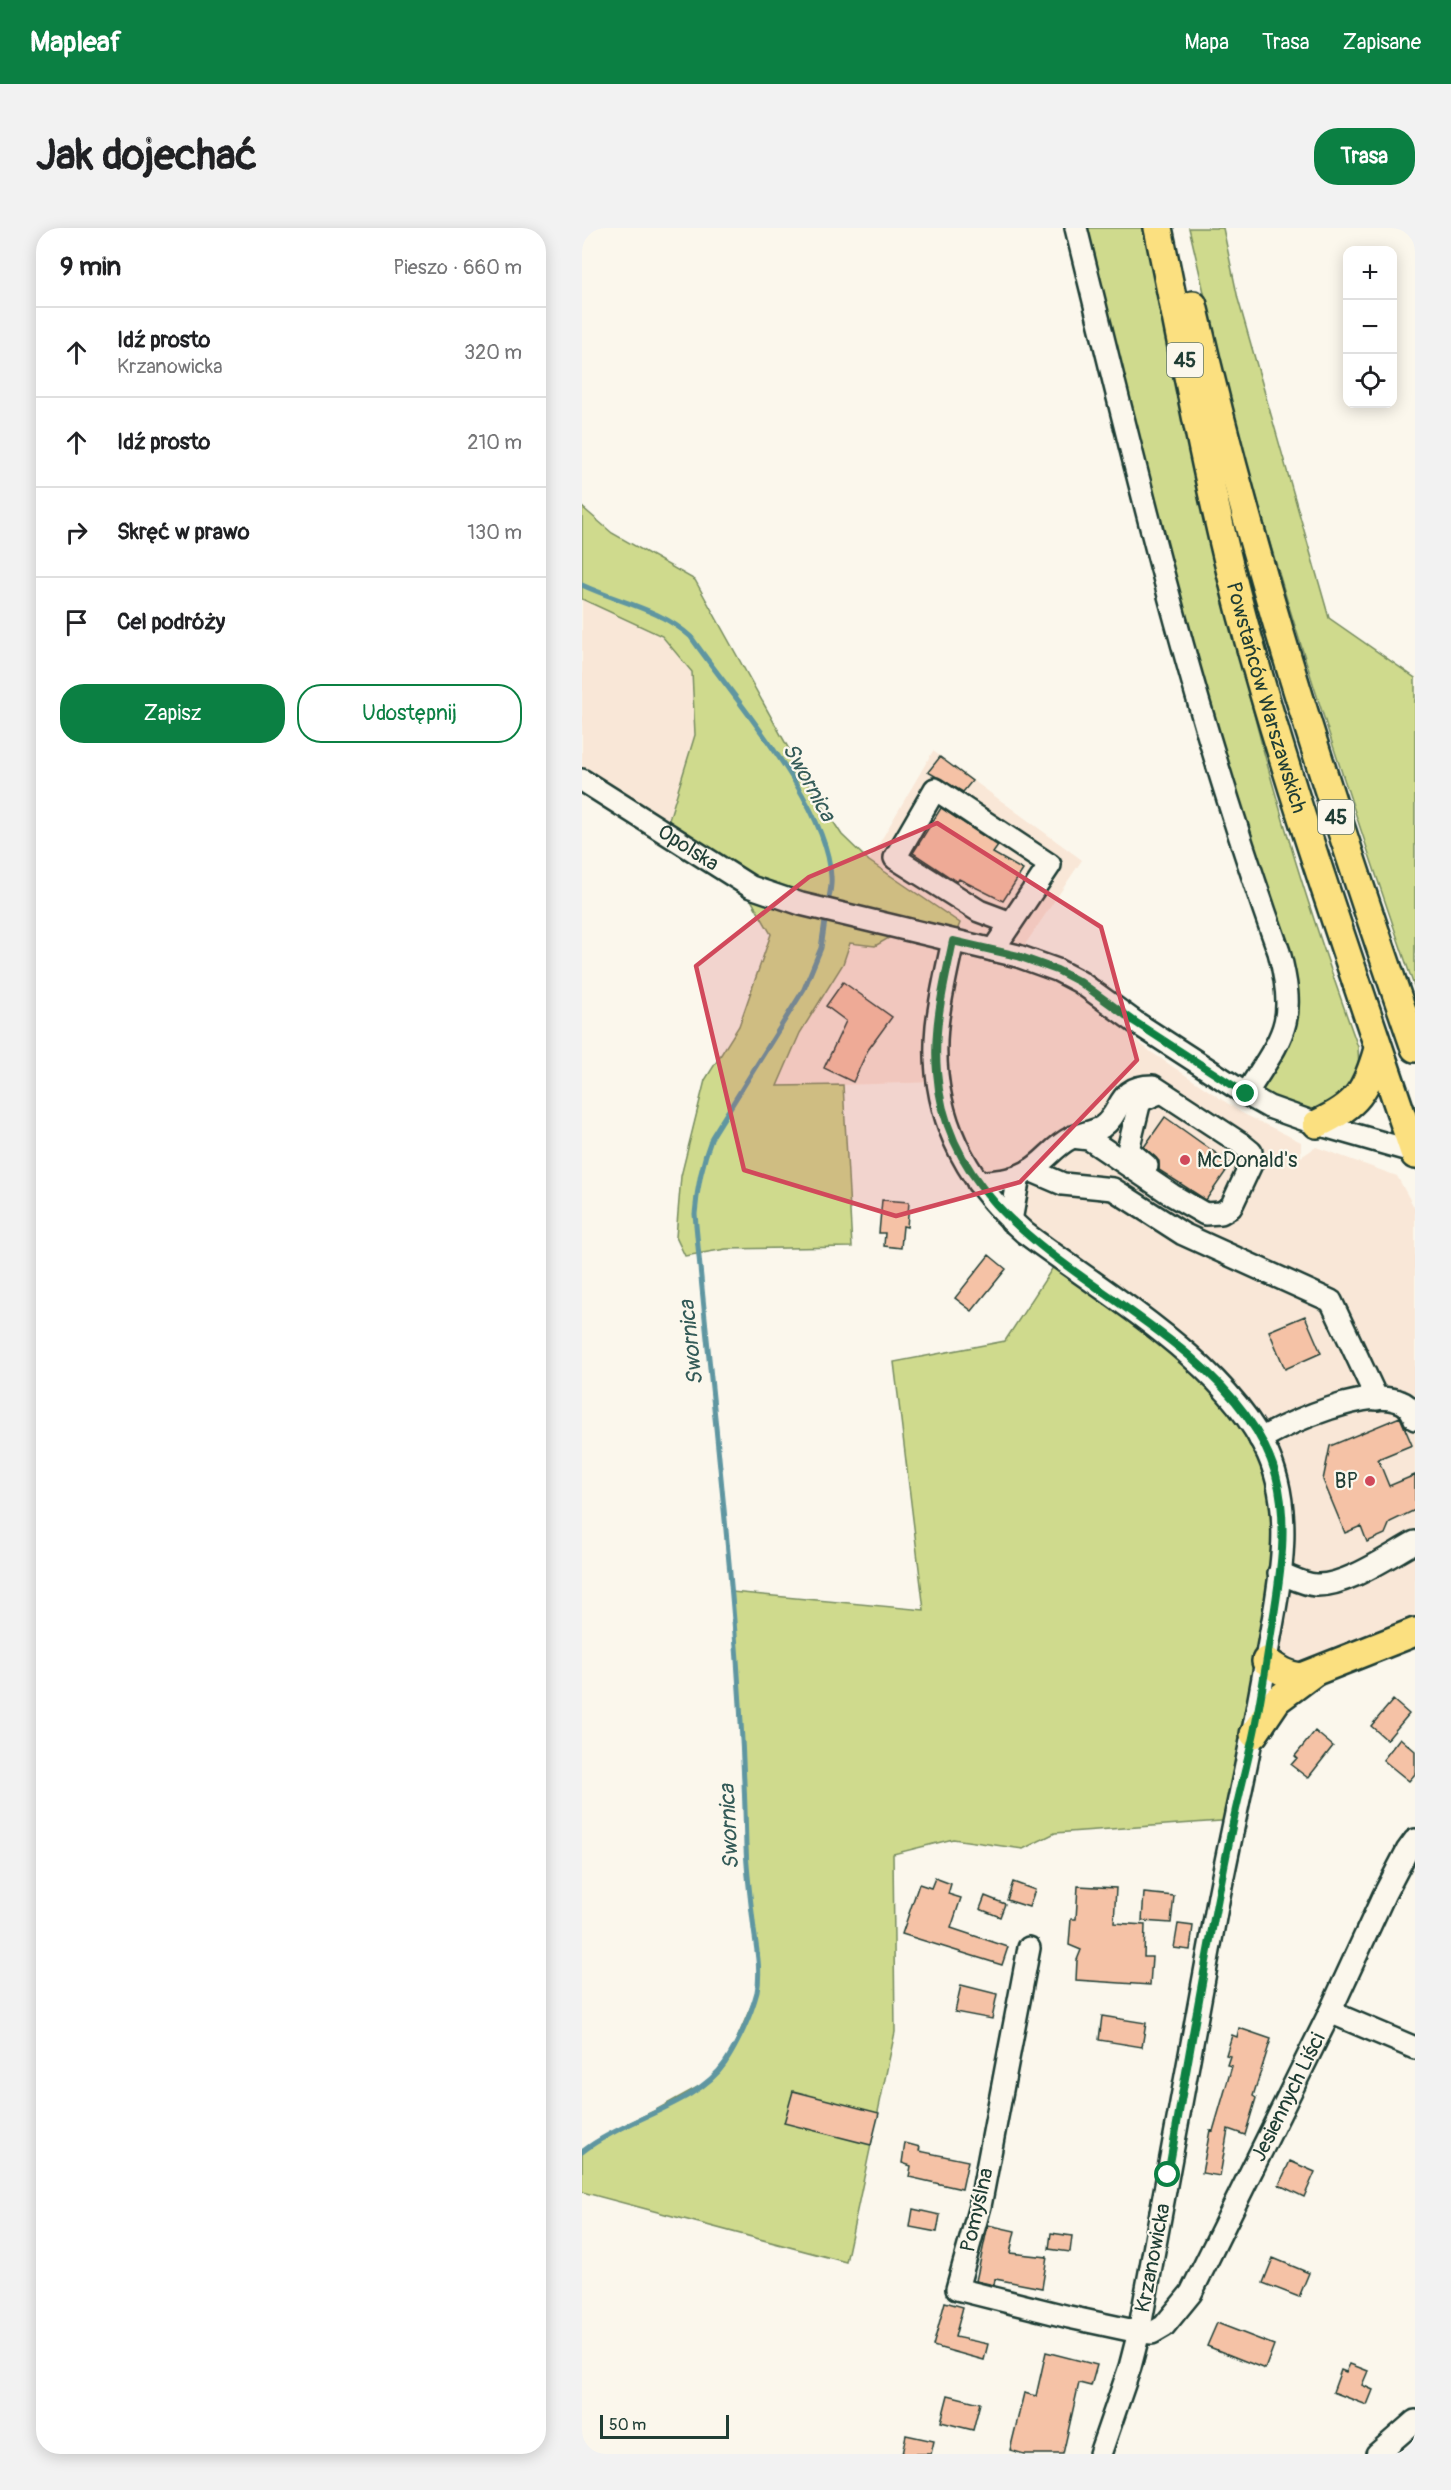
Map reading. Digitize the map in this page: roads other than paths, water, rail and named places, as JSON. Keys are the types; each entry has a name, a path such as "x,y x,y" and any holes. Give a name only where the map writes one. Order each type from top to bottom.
{"main road":[{"name":"Powstańców Warszawskich","path":"1158,228 1213,492 1242,614 1271,718 1378,1049 1415,1153"},
{"name":"Powstańców Warszawskich","path":"1175,228 1209,378 1305,720 1348,855 1415,1048"},
{"path":"1317,1124 1346,1109 1362,1093 1378,1049"},
{"path":"1266,1661 1291,1677 1301,1677 1415,1632"},
{"path":"1254,1734 1277,1700 1312,1674"}],"street":[{"path":"1076,228 1180,638 1222,785 1286,978 1289,1000 1283,1033 1246,1094"},
{"name":"Opolska","path":"582,780 740,881 776,897 801,904 1037,962 1080,982 1135,1022 1269,1107 1415,1153"},
{"path":"993,950 1050,865 935,789 895,858 979,911 1011,923"},
{"name":"Krzanowicka","path":"953,941 937,1028 936,1071 951,1135 978,1183 1011,1221 1174,1343 1206,1370 1242,1411 1260,1439 1275,1471 1282,1513 1279,1573 1254,1734 1232,1831 1139,2332 1130,2367 1100,2454"},
{"path":"978,1183 1025,1173 1072,1137 1092,1132 1104,1125 1129,1091 1140,1086 1153,1086 1251,1152 1252,1162 1231,1208 1221,1213 1205,1214 1119,1152 1089,1139 1072,1137"},
{"path":"1119,1152 1140,1101 1161,1092"},
{"path":"1104,1125 1119,1152"},
{"path":"1011,1221 1025,1173"},
{"path":"1025,1173 1063,1184 1113,1189 1183,1234 1331,1301 1377,1399"},
{"path":"1260,1439 1317,1412 1377,1399 1401,1401 1407,1405 1415,1419"},
{"path":"1279,1573 1314,1585 1334,1583 1346,1579 1415,1542"},
{"name":"Jesiennych Liści","path":"1139,2332 1152,2333 1164,2326 1191,2293 1330,2012 1384,1895 1415,1840"},
{"name":"Pomyślna","path":"1029,1948 980,2206 957,2289 1139,2332"},
{"path":"1330,2012 1415,2048"},
{"path":"1377,2454 1415,2421"}],"waterway":[{"name":"Swornica","path":"582,585 666,619 691,637 776,752 814,817 826,848 831,877 828,904"},
{"name":"Swornica","path":"582,2152 599,2140 678,2101 712,2078 735,2047 757,1992 758,1961 747,1858 733,1610 695,1214 700,1175 712,1137 804,989 821,948 826,914"}],"place":[{"name":"McDonald's","path":"1185,1160"},
{"name":"BP","path":"1370,1481"}]}
